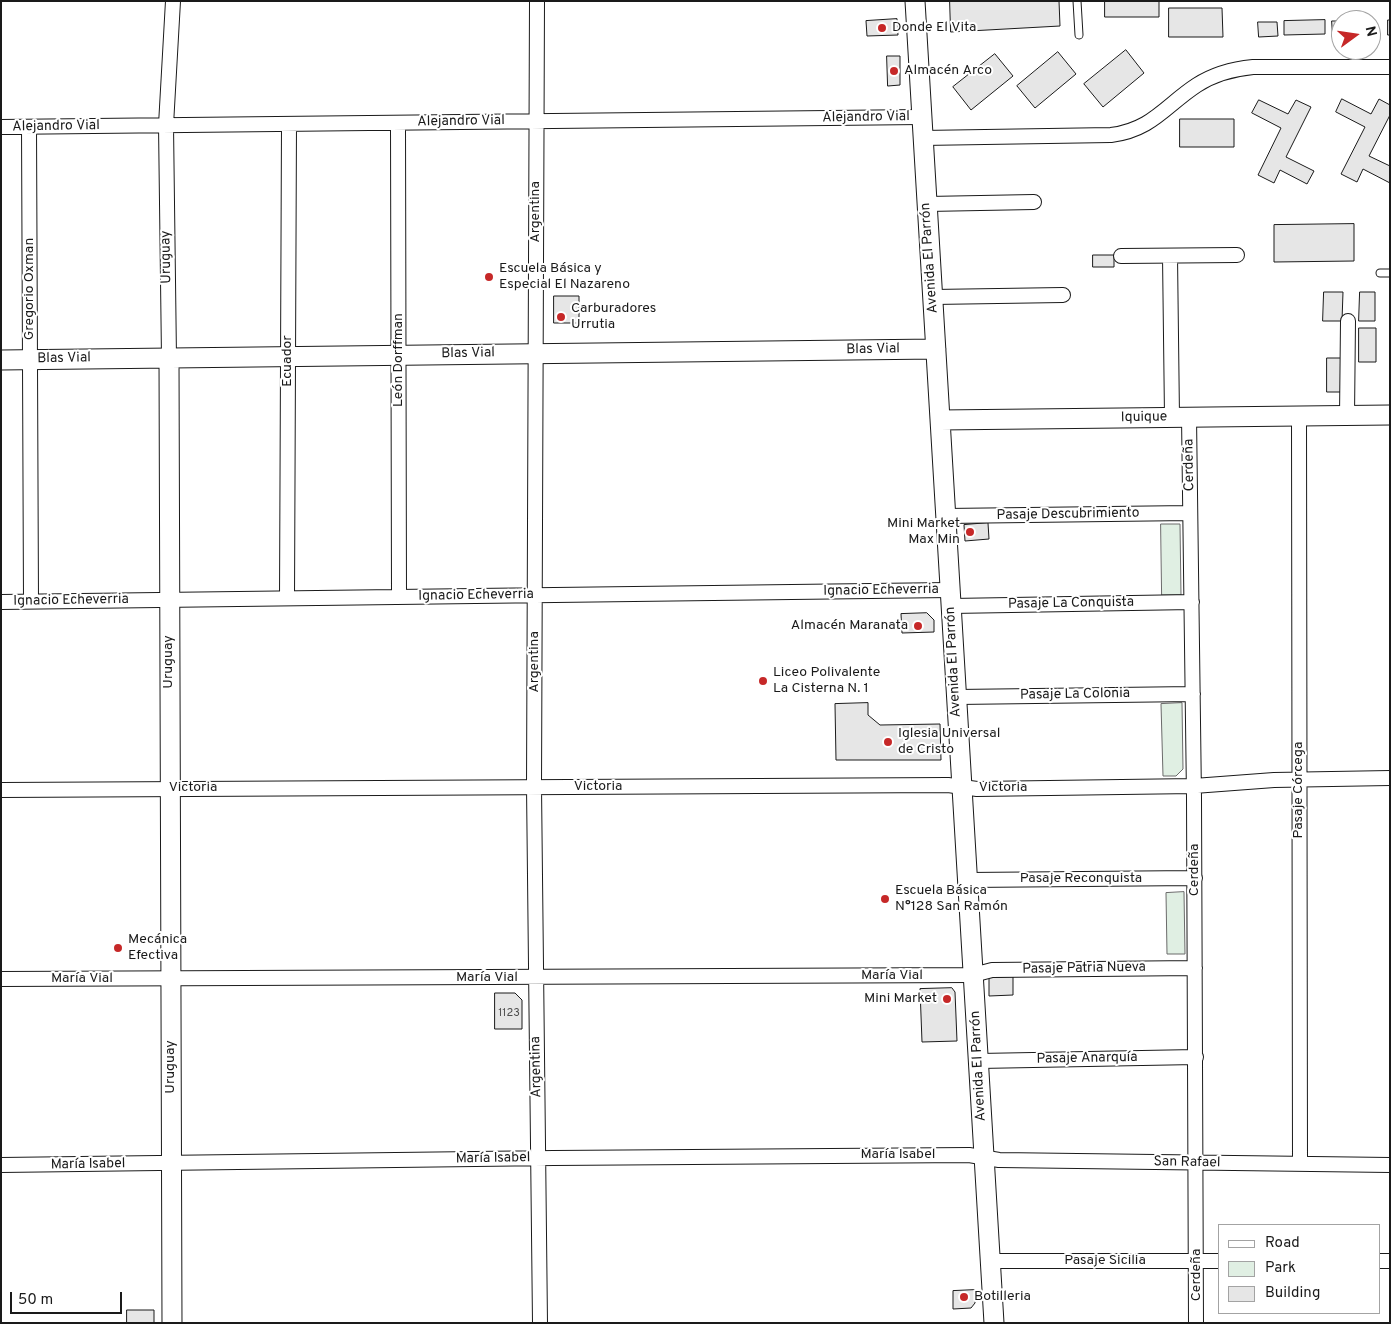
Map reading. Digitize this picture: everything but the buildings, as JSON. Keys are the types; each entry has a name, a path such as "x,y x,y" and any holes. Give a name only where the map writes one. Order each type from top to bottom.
{"street":[{"name":"Uruguay","path":"172,1323 169,358 166,125 173,1"},
{"name":"Argentina","path":"537,1 534,787 540,1323"},
{"name":"Avenida El Parrón","path":"915,1 994,1323"},
{"name":"Alejandro Vial","path":"922,138 1122,134 1133,131 1151,121 1208,78 1231,70 1253,67 1390,67"},
{"name":"Alejandro Vial","path":"1,127 921,117"},
{"name":"León Dorffman","path":"398,123 398,597"},
{"name":"Ecuador","path":"287,598 289,124"},
{"name":"Gregorio Oxman","path":"29,127 31,601"},
{"path":"927,204 1034,202"},
{"path":"1121,256 1237,255"},
{"name":"Cerdeña","path":"1170,256 1180,417 1190,513 1195,878 1196,1323"},
{"path":"932,297 1063,295"},
{"path":"1347,416 1348,320"},
{"name":"Blas Vial","path":"1,360 936,349"},
{"name":"Iquique","path":"940,420 1390,415"},
{"name":"Pasaje Córcega","path":"1299,416 1300,1164"},
{"name":"Pasaje Descubrimiento","path":"946,516 1190,513"},
{"name":"Ignacio Echeverria","path":"1,602 535,595 951,598"},
{"name":"Pasaje La Conquista","path":"951,598 1192,602"},
{"name":"Pasaje La Colonia","path":"956,697 1193,694"},
{"name":"Victoria","path":"1,790 948,785 977,789 1194,786 1248,781 1390,778"},
{"name":"Pasaje Reconquista","path":"968,880 1195,878"},
{"name":"Pasaje Patria Nueva","path":"973,975 992,970 1195,968"},
{"name":"María Vial","path":"1,980 973,975"},
{"name":"Pasaje Anarquía","path":"978,1061 1196,1057"},
{"name":"María Isabel","path":"1,1165 538,1158 969,1155 984,1158"},
{"name":"San Rafael","path":"984,1158 999,1160 1390,1165"},
{"name":"Pasaje Sicilia","path":"990,1261 1218,1261"}],"lane":[{"path":"1077,1 1079,35"},
{"path":"1380,273 1390,273"}],"green space":[{"path":"1161,524 1180,524 1181,595 1162,595"},
{"path":"1182,703 1183,769 1176,776 1163,776 1161,704"},
{"path":"1184,892 1185,954 1167,954 1166,893"}],"place":[{"name":"Donde El Vita","path":"882,28"},
{"name":"Almacén Arco","path":"894,71"},
{"name":"Escuela Básica y Especial El Nazareno","path":"489,277"},
{"name":"Carburadores Urrutia","path":"561,317"},
{"name":"Mini Market Max Min","path":"970,532"},
{"name":"Almacén Maranata","path":"918,626"},
{"name":"Liceo Polivalente La Cisterna N. 1","path":"763,681"},
{"name":"Iglesia Universal de Cristo","path":"888,742"},
{"name":"Escuela Básica N°128 San Ramón","path":"885,899"},
{"name":"Mecánica Efectiva","path":"118,948"},
{"name":"Mini Market","path":"947,999"},
{"name":"Botilleria","path":"964,1297"}]}
